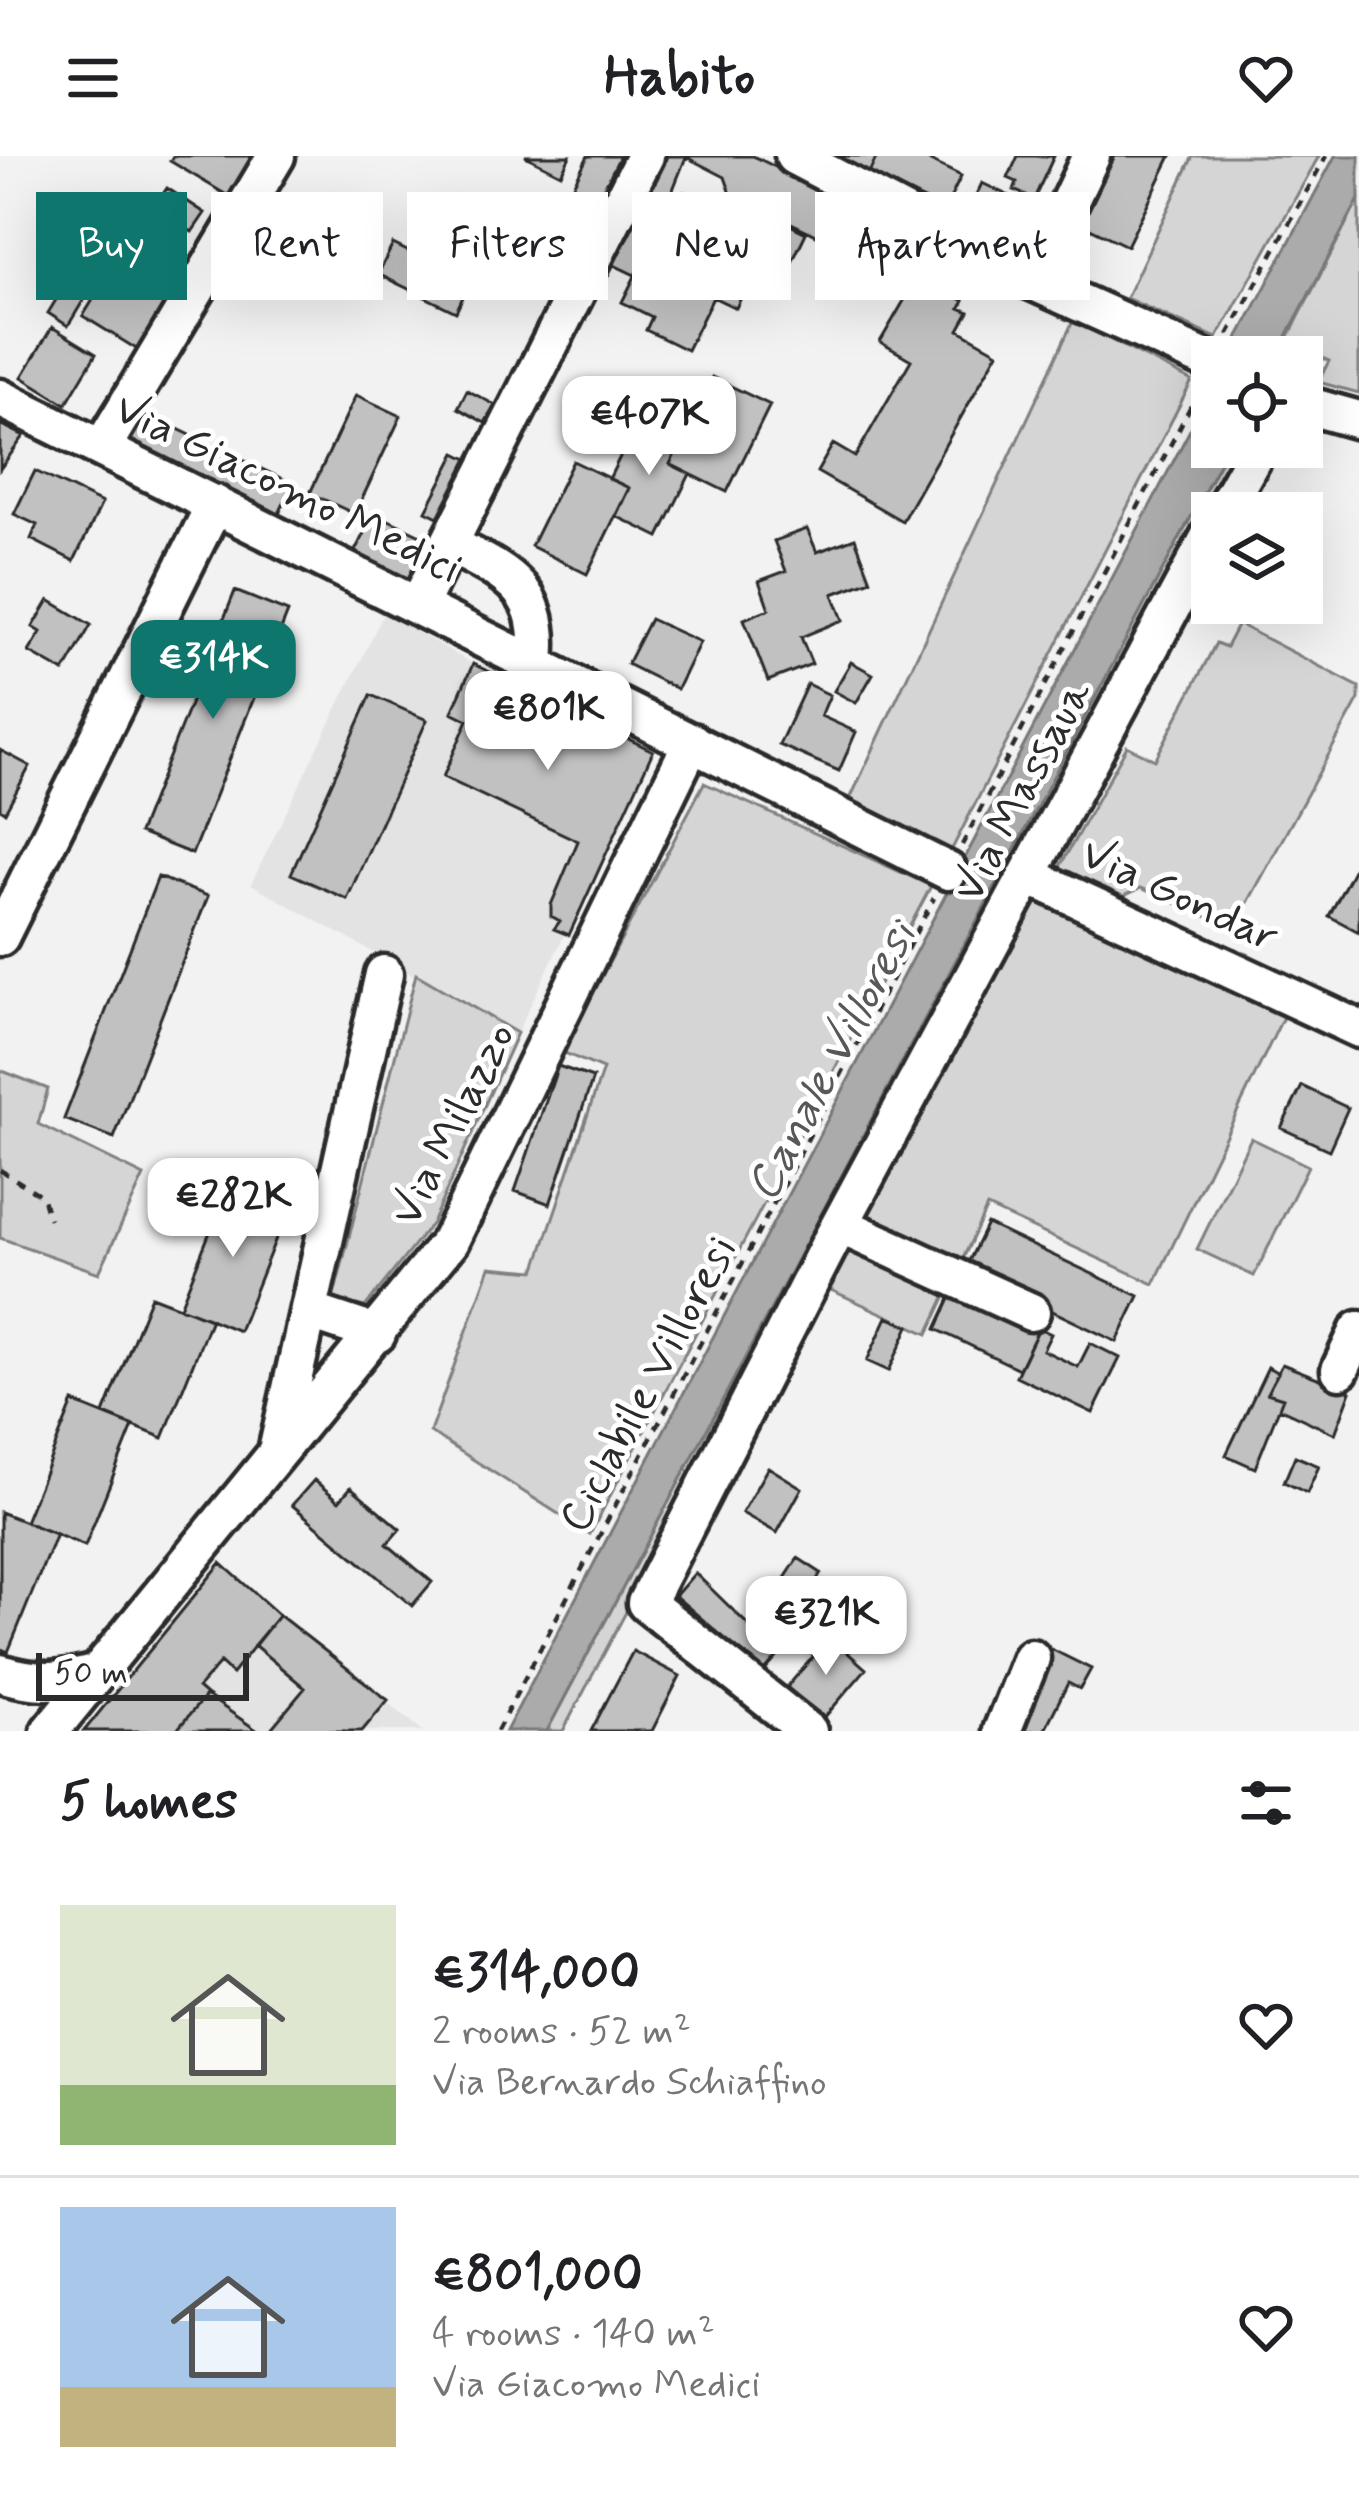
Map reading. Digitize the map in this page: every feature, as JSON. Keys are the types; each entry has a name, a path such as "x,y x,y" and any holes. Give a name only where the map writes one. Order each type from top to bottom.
{"street":[{"path":"103,446 276,156"},
{"path":"418,605 645,156"},
{"path":"794,156 863,192"},
{"path":"1074,192 1091,156"},
{"path":"1081,300 1191,345"},
{"name":"Via Giacomo Medici","path":"0,398 536,661 948,871"},
{"path":"1323,410 1359,420"},
{"path":"0,937 215,504"},
{"name":"Via Giacomo Medici","path":"449,544 504,573 531,602 540,626 536,661"},
{"name":"Via Massaua","path":"808,1731 646,1603 840,1225 1191,571"},
{"name":"Via Milazzo","path":"50,1731 450,1241 692,742"},
{"name":"Via Gondar","path":"1029,876 1359,1028"},
{"path":"274,1462 384,974"},
{"path":"840,1225 1031,1312"},
{"path":"311,1312 377,1334"},
{"path":"1340,1370 1359,1330"},
{"path":"1002,1731 1031,1658"},
{"path":"0,1673 32,1683 60,1683 97,1673"}],"path":[{"name":"Ciclabile Villoresi","path":"1227,336 1326,156"},
{"name":"Ciclabile Villoresi","path":"497,1731 1191,409"},
{"path":"0,1170 42,1196 49,1219"}],"shaded area":[{"path":"1193,156 1319,156 1218,336 1126,298"},
{"path":"1335,156 1359,156 1359,199 1287,336 1239,336"},
{"path":"1359,199 1359,393 1323,383 1329,361 1323,358 1323,336 1289,336"},
{"path":"1073,321 1191,380 951,851 850,799"},
{"path":"1191,428 1191,468 1217,468 1204,492 1191,492 1191,517 547,1731 506,1731"},
{"path":"1217,468 1232,468 1219,492 1204,492"},
{"path":"1191,517 1191,545 563,1731 547,1731"},
{"path":"384,613 473,664 653,751 517,1033 251,884"},
{"path":"1238,624 1359,687 1359,699 1234,928 1141,888 1113,901 1058,870 1127,746 1155,760 1216,643 1226,647"},
{"path":"704,783 931,886 590,1534 430,1432 490,1267 535,1271 603,1069 562,1052"},
{"path":"1043,896 1285,1013 1154,1284 987,1207 928,1334 820,1285 1020,907"},
{"path":"416,974 517,1033 432,1223 365,1307 333,1300"},
{"path":"0,1070 48,1089 38,1124 144,1176 99,1273 0,1238"},
{"path":"1251,1138 1308,1166 1254,1276 1197,1249"},
{"path":"279,1615 423,1731 84,1731"}],"building":[{"path":"173,156 254,156 233,192 222,192 170,161"},
{"path":"525,156 570,156 561,174"},
{"path":"588,156 620,156 602,192 571,189"},
{"path":"667,156 753,156 826,192 815,192 815,234 791,223 791,192 730,192 725,177 686,157 672,192 648,192"},
{"path":"833,156 877,156 869,173"},
{"path":"877,156 920,156 961,176 953,192 908,192 869,173"},
{"path":"1018,156 1054,156 1037,192 1014,190 1017,182 1008,178"},
{"path":"1115,156 1171,156 1127,246 1090,228 1090,208"},
{"path":"982,183 1001,192 978,192"},
{"path":"187,201 205,213 192,232 187,229"},
{"path":"632,224 632,274 612,264"},
{"path":"791,226 806,233 791,264"},
{"path":"393,244 407,251 407,288 383,276 383,264"},
{"path":"632,282 632,300 712,300 687,350 646,330 652,317 622,302"},
{"path":"56,300 84,300 68,326 48,313"},
{"path":"93,300 168,300 138,350 83,316"},
{"path":"431,300 462,300 456,312"},
{"path":"904,300 962,300 960,308 969,312 959,330 998,352 902,521 817,472 833,444 855,457 911,360 880,342"},
{"path":"52,327 96,354 66,404 22,377"},
{"path":"712,377 770,405 727,492 670,464"},
{"path":"467,390 495,405 485,423 458,408"},
{"path":"356,395 401,416 355,514 310,493"},
{"path":"136,409 293,484 278,516 121,441"},
{"path":"639,418 682,440 670,464 690,474 659,537 616,516 629,488 609,479"},
{"path":"0,424 24,436 0,469"},
{"path":"456,453 468,459 438,517 426,511"},
{"path":"573,461 629,488 587,574 531,546"},
{"path":"35,471 102,503 74,561 31,539 37,525 14,514"},
{"path":"374,513 431,540 410,582 353,555"},
{"path":"807,529 817,552 855,538 871,580 833,594 843,620 801,637 812,664 768,681 744,619 769,609 759,581 786,571 774,541"},
{"path":"235,591 288,612 192,854 139,833"},
{"path":"49,600 91,625 64,672 29,652 41,632 33,627"},
{"path":"650,619 700,642 677,689 627,664"},
{"path":"851,662 873,674 856,703 834,691"},
{"path":"473,664 653,751 569,935 554,929 560,921 551,916 551,905 578,841 443,777 468,720 452,712"},
{"path":"807,684 830,695 821,716 856,732 839,771 779,745"},
{"path":"371,695 427,720 347,899 291,874"},
{"path":"0,750 30,766 5,812 0,809"},
{"path":"1359,859 1359,932 1329,916"},
{"path":"158,877 208,896 114,1138 64,1119"},
{"path":"558,1066 593,1078 550,1204 515,1191"},
{"path":"1302,1086 1348,1108 1329,1150 1281,1128"},
{"path":"227,1189 286,1213 239,1331 180,1307"},
{"path":"987,1224 1139,1296 1117,1342 965,1269"},
{"path":"955,1288 1039,1328 1019,1369 936,1329"},
{"path":"151,1296 211,1319 163,1438 104,1414"},
{"path":"887,1317 909,1326 889,1371 867,1361"},
{"path":"1039,1328 1051,1334 1043,1350 1078,1367 1090,1343 1120,1358 1093,1413 1016,1376"},
{"path":"1282,1364 1351,1391 1335,1434 1279,1408 1283,1398 1267,1393"},
{"path":"1268,1367 1278,1373 1267,1393 1283,1398 1255,1468 1226,1455"},
{"path":"73,1402 133,1426 85,1546 25,1522"},
{"path":"1295,1456 1319,1466 1307,1493 1284,1482"},
{"path":"768,1467 802,1488 777,1533 742,1513"},
{"path":"314,1480 339,1501 351,1487 400,1529 387,1544 432,1582 412,1606 292,1505"},
{"path":"0,1512 56,1534 8,1652 0,1648"},
{"path":"798,1558 821,1573 804,1601 780,1586"},
{"path":"221,1563 279,1615 232,1674 220,1663 198,1688 206,1695 176,1731 84,1731"},
{"path":"695,1573 779,1655 764,1672 675,1596"},
{"path":"279,1615 388,1700 362,1731 269,1731 305,1688 254,1645"},
{"path":"830,1637 866,1669 823,1719 787,1687"},
{"path":"1051,1649 1091,1669 1080,1689 1068,1683 1044,1731 1010,1731"},
{"path":"633,1651 680,1676 652,1731 591,1731"},
{"path":"206,1695 258,1731 176,1731"}],"water label":[{"name":"Canale Villoresi","path":"829,1060"}]}
